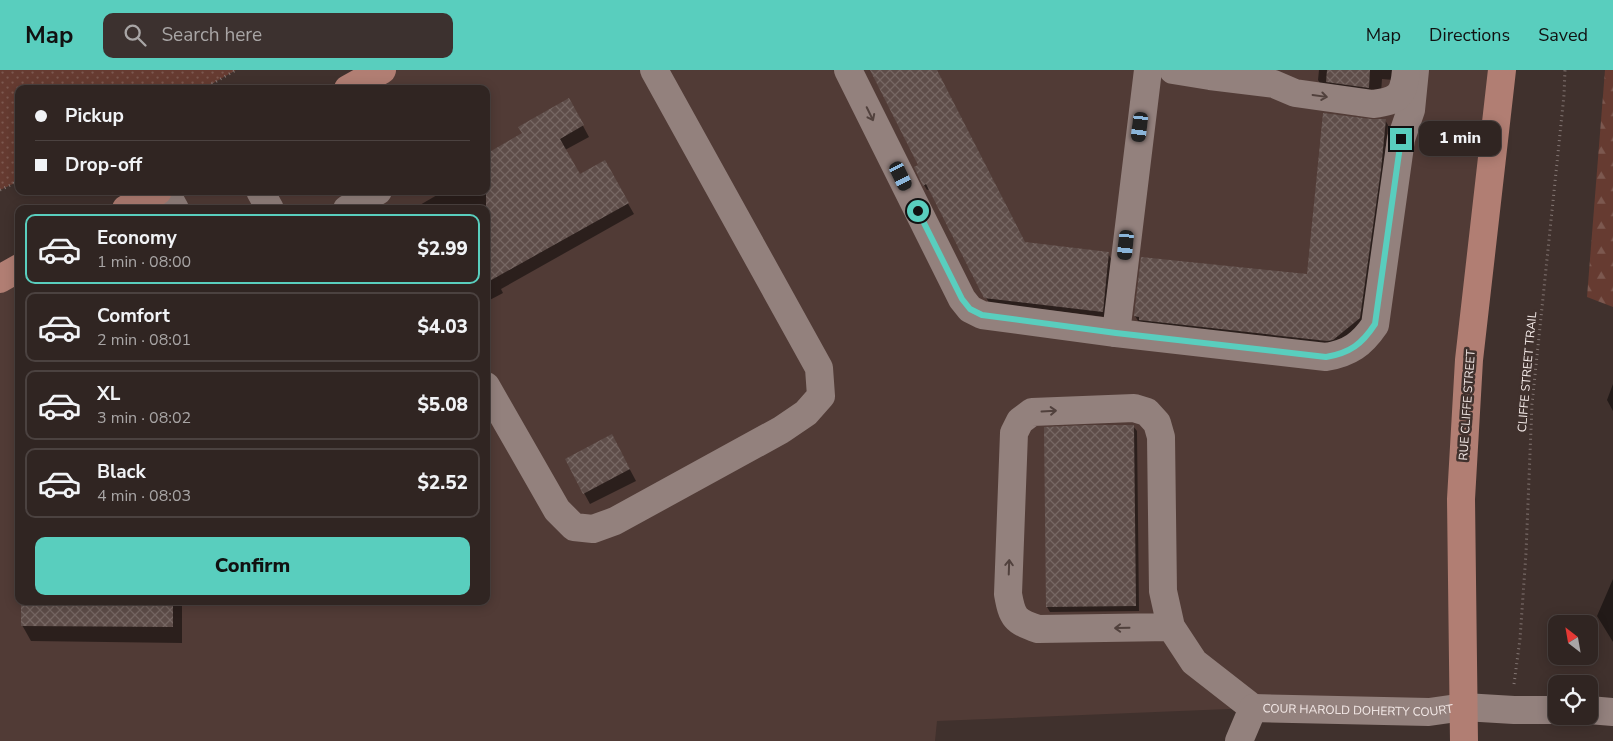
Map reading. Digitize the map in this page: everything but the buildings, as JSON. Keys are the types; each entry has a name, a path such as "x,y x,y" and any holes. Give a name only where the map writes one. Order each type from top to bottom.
{"main road":[{"path":"355,85 382,70"},
{"name":"RUE CLIFFE STREET","path":"1464,741 1461,499 1469,360 1502,70"},
{"path":"133,205 151,195"},
{"path":"0,278 15,270"}],"street":[{"path":"490,393 557,510 574,527 593,529 615,521 781,430 806,413 822,396 819,368 654,70"},
{"path":"848,70 962,299 970,309 982,315 1116,333 1326,357 1339,355 1353,348 1366,338 1375,324 1401,139 1411,110 1415,70"},
{"path":"1116,333 1148,70"},
{"path":"1173,70 1274,84 1296,93 1374,104 1397,98 1405,84 1406,70"},
{"path":"354,205 371,195"},
{"path":"1171,627 1038,629 1023,624 1011,612 1008,594 1014,433 1020,421 1032,412 1134,408 1147,412 1156,423 1162,437 1162,591 1171,627 1194,662 1253,708 1239,741"},
{"name":"COUR HAROLD DOHERTY COURT","path":"1253,708 1429,712 1464,707 1548,710"},
{"path":"1598,711 1613,712"}],"path":[{"path":"210,85 236,70"},
{"name":"CLIFFE STREET TRAIL","path":"1514,677 1520,639 1526,554 1532,404 1564,96 1565,70"},
{"path":"0,190 15,183"}],"shaded area":[{"path":"382,70 1502,70 1469,360 1464,707 1253,708 937,721 935,741 0,741 0,279 15,270 15,605 490,605 490,205 133,205 151,195 490,195 490,85 355,85"}],"green space":[{"path":"0,70 236,70 210,85 15,85 15,183 0,190"},
{"path":"1605,70 1613,70 1613,307 1587,297"}],"route":[{"path":"918,211 962,299 970,309 982,315 1116,333 1326,357 1339,355 1353,348 1366,338 1375,324 1401,139"}]}
